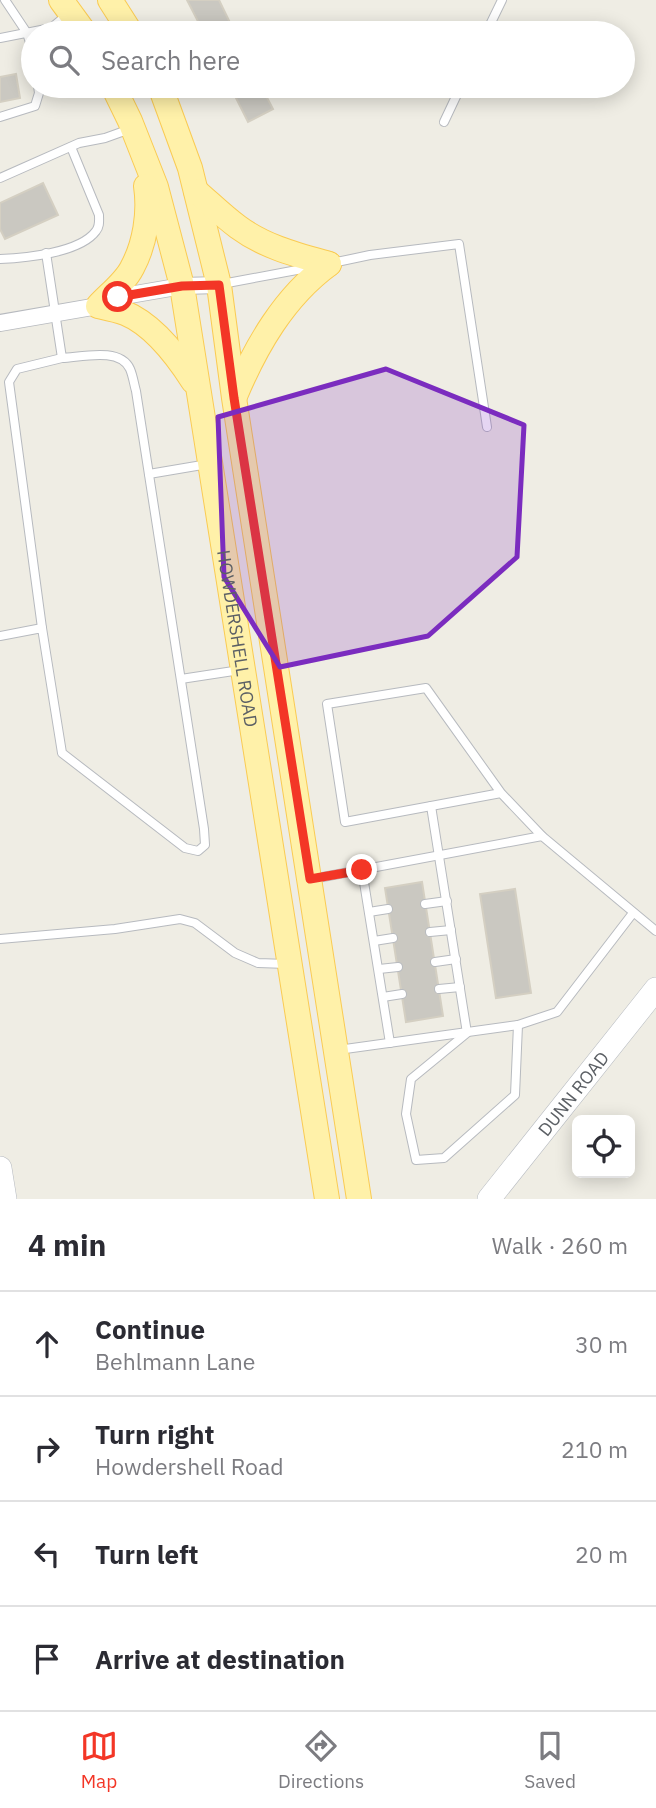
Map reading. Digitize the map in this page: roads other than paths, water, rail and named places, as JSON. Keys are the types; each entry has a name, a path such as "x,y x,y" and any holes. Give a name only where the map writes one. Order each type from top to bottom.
{"main road":[{"path":"110,0 123,21"},
{"path":"65,6 76,21"},
{"name":"HOWDERSHELL ROAD","path":"119,98 156,187 182,286 327,1199"},
{"name":"HOWDERSHELL ROAD","path":"164,98 190,168 219,285 234,398 359,1199"},
{"path":"137,138 149,203 143,240 132,270 98,306 127,314 149,330 177,357 199,390"},
{"path":"196,191 238,228 259,241 288,253 329,264"},
{"path":"234,398 250,360 275,320 315,274 329,264"}],"street":[{"path":"0,323 98,306 118,297 182,286 219,285"},
{"name":"DUNN ROAD","path":"488,1199 656,989"},
{"path":"0,1168 5,1199"}],"lane":[{"path":"5,0 21,24"},
{"path":"492,21 502,0"},
{"path":"55,21 65,6"},
{"path":"0,37 21,34"},
{"path":"0,117 35,106 37,98"},
{"path":"444,122 455,98"},
{"path":"0,178 71,147 137,138"},
{"path":"0,259 46,253 82,243 95,233 99,226 99,215 71,147"},
{"path":"219,285 370,255 460,244 487,427"},
{"path":"46,253 62,358"},
{"path":"102,355 116,357 130,367 204,828 205,845 198,852 186,848 62,753 42,628 9,382 18,369 62,358 102,355"},
{"path":"149,474 210,463"},
{"path":"0,636 42,628"},
{"path":"181,679 243,670"},
{"path":"501,793 345,822 327,704 426,688 501,793 542,836 656,931"},
{"path":"430,806 467,1033"},
{"path":"310,879 542,836"},
{"path":"362,870 390,1043"},
{"path":"425,904 447,901"},
{"path":"369,912 388,909"},
{"path":"336,1050 518,1025 557,1012 633,913"},
{"path":"0,939 115,929 180,919 195,923 235,953 258,963 290,965"},
{"path":"430,932 451,930"},
{"path":"373,941 393,938"},
{"path":"435,961 456,959"},
{"path":"379,969 398,967"},
{"path":"439,989 460,987"},
{"path":"383,997 402,994"},
{"path":"467,1033 411,1079 406,1114 416,1160 444,1158 515,1095 518,1025"}]}
